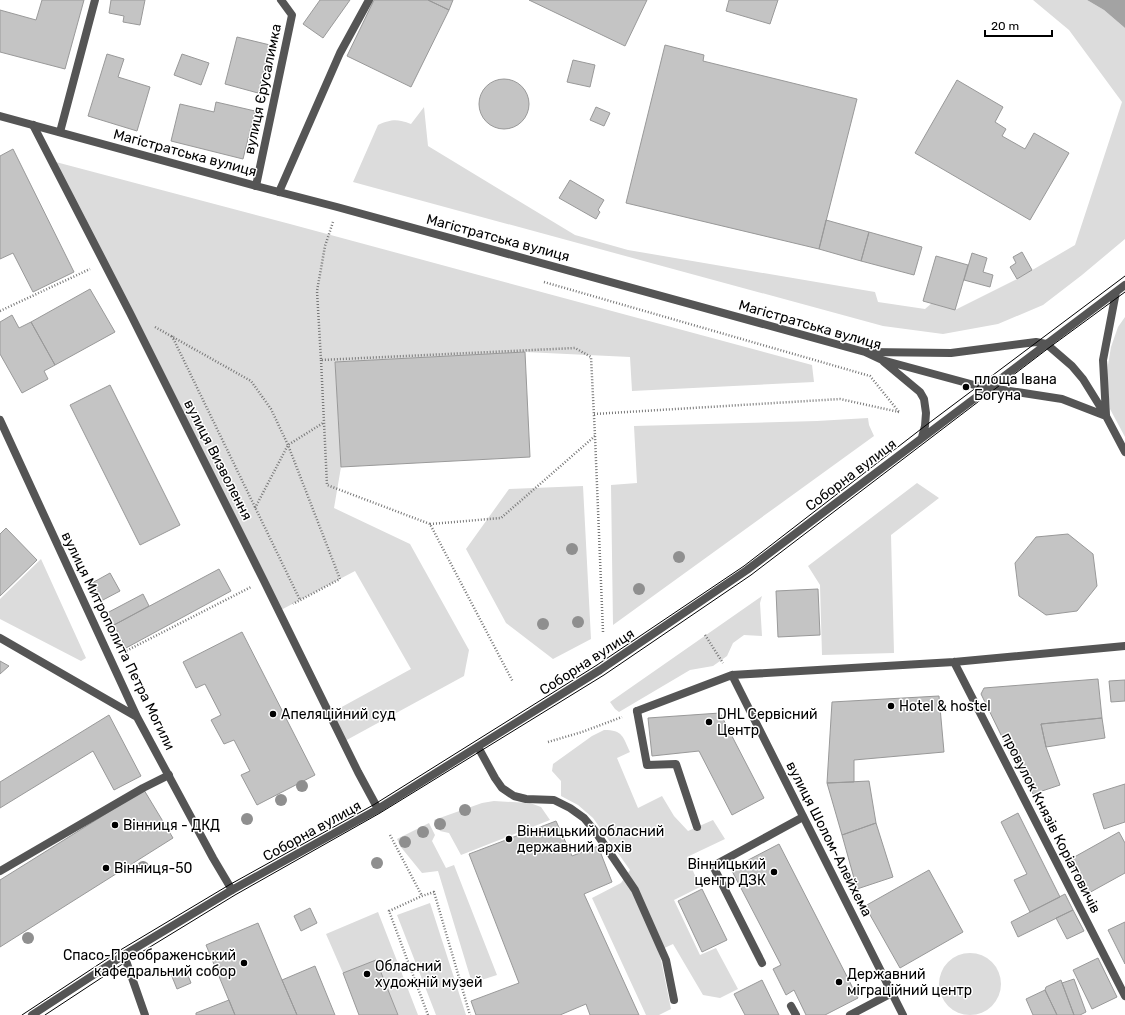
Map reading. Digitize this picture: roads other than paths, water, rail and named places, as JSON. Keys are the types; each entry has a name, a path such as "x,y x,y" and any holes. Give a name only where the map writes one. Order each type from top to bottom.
{"street":[{"path":"60,132 95,0"},
{"name":"вулиця Єрусалимка","path":"256,186 292,15 281,0"},
{"path":"279,192 340,53 369,0"},
{"name":"Магістратська вулиця","path":"0,116 865,352 882,360 988,388 1062,399 1106,416"},
{"name":"вулиця Визволення","path":"33,124 130,313 264,580 358,772 378,809"},
{"name":"Соборна вулиця","path":"32,1015 124,955 232,890 378,809 607,666 747,570 1125,285"},
{"path":"1106,416 1103,360 1116,292"},
{"path":"865,352 951,353 1036,342 1046,344 1072,366 1083,379 1106,416 1125,452"},
{"path":"882,360 920,392 924,399 926,414 922,438"},
{"name":"вулиця Митрополита Петра Могили","path":"0,420 137,717 232,890"},
{"path":"0,638 137,717"},
{"path":"698,827 676,764 647,765 637,711 732,675 954,662 1125,646"},
{"name":"провулок Князів Коріатовичів","path":"954,662 1125,996"},
{"name":"вулиця Шолом-Алейхема","path":"732,675 903,1015"},
{"path":"478,747 502,788 514,796 526,799 554,800 570,808 584,818 595,831 635,890 666,960 674,1000"},
{"path":"0,871 168,775"},
{"path":"762,964 713,866 803,817"},
{"path":"124,955 145,1015"},
{"path":"850,1015 892,993"},
{"path":"791,1006 796,1015"}],"tram line":[{"path":"22,1015 122,949 229,885 375,804 597,665 744,566 925,426 1125,276"},
{"path":"45,1015 127,961 235,895 380,813 604,675 751,575 1050,347 1125,292"}],"place":[{"name":"площа Івана Богуна","path":"966,387"},
{"name":"Hotel & hostel","path":"891,706"},
{"name":"Апеляційний суд","path":"273,714"},
{"name":"DHL Сервісний Центр","path":"709,722"},
{"name":"Вінниця - ДКД","path":"115,825"},
{"name":"Вінницький обласний державний архів","path":"509,839"},
{"name":"Вінниця-50","path":"106,868"},
{"name":"Вінницький центр ДЗК","path":"774,872"},
{"name":"Спасо-Преображенський кафедральний собор","path":"244,963"},
{"name":"Обласний художній музей","path":"367,974"},
{"name":"Державний міграційний центр","path":"839,982"}]}
